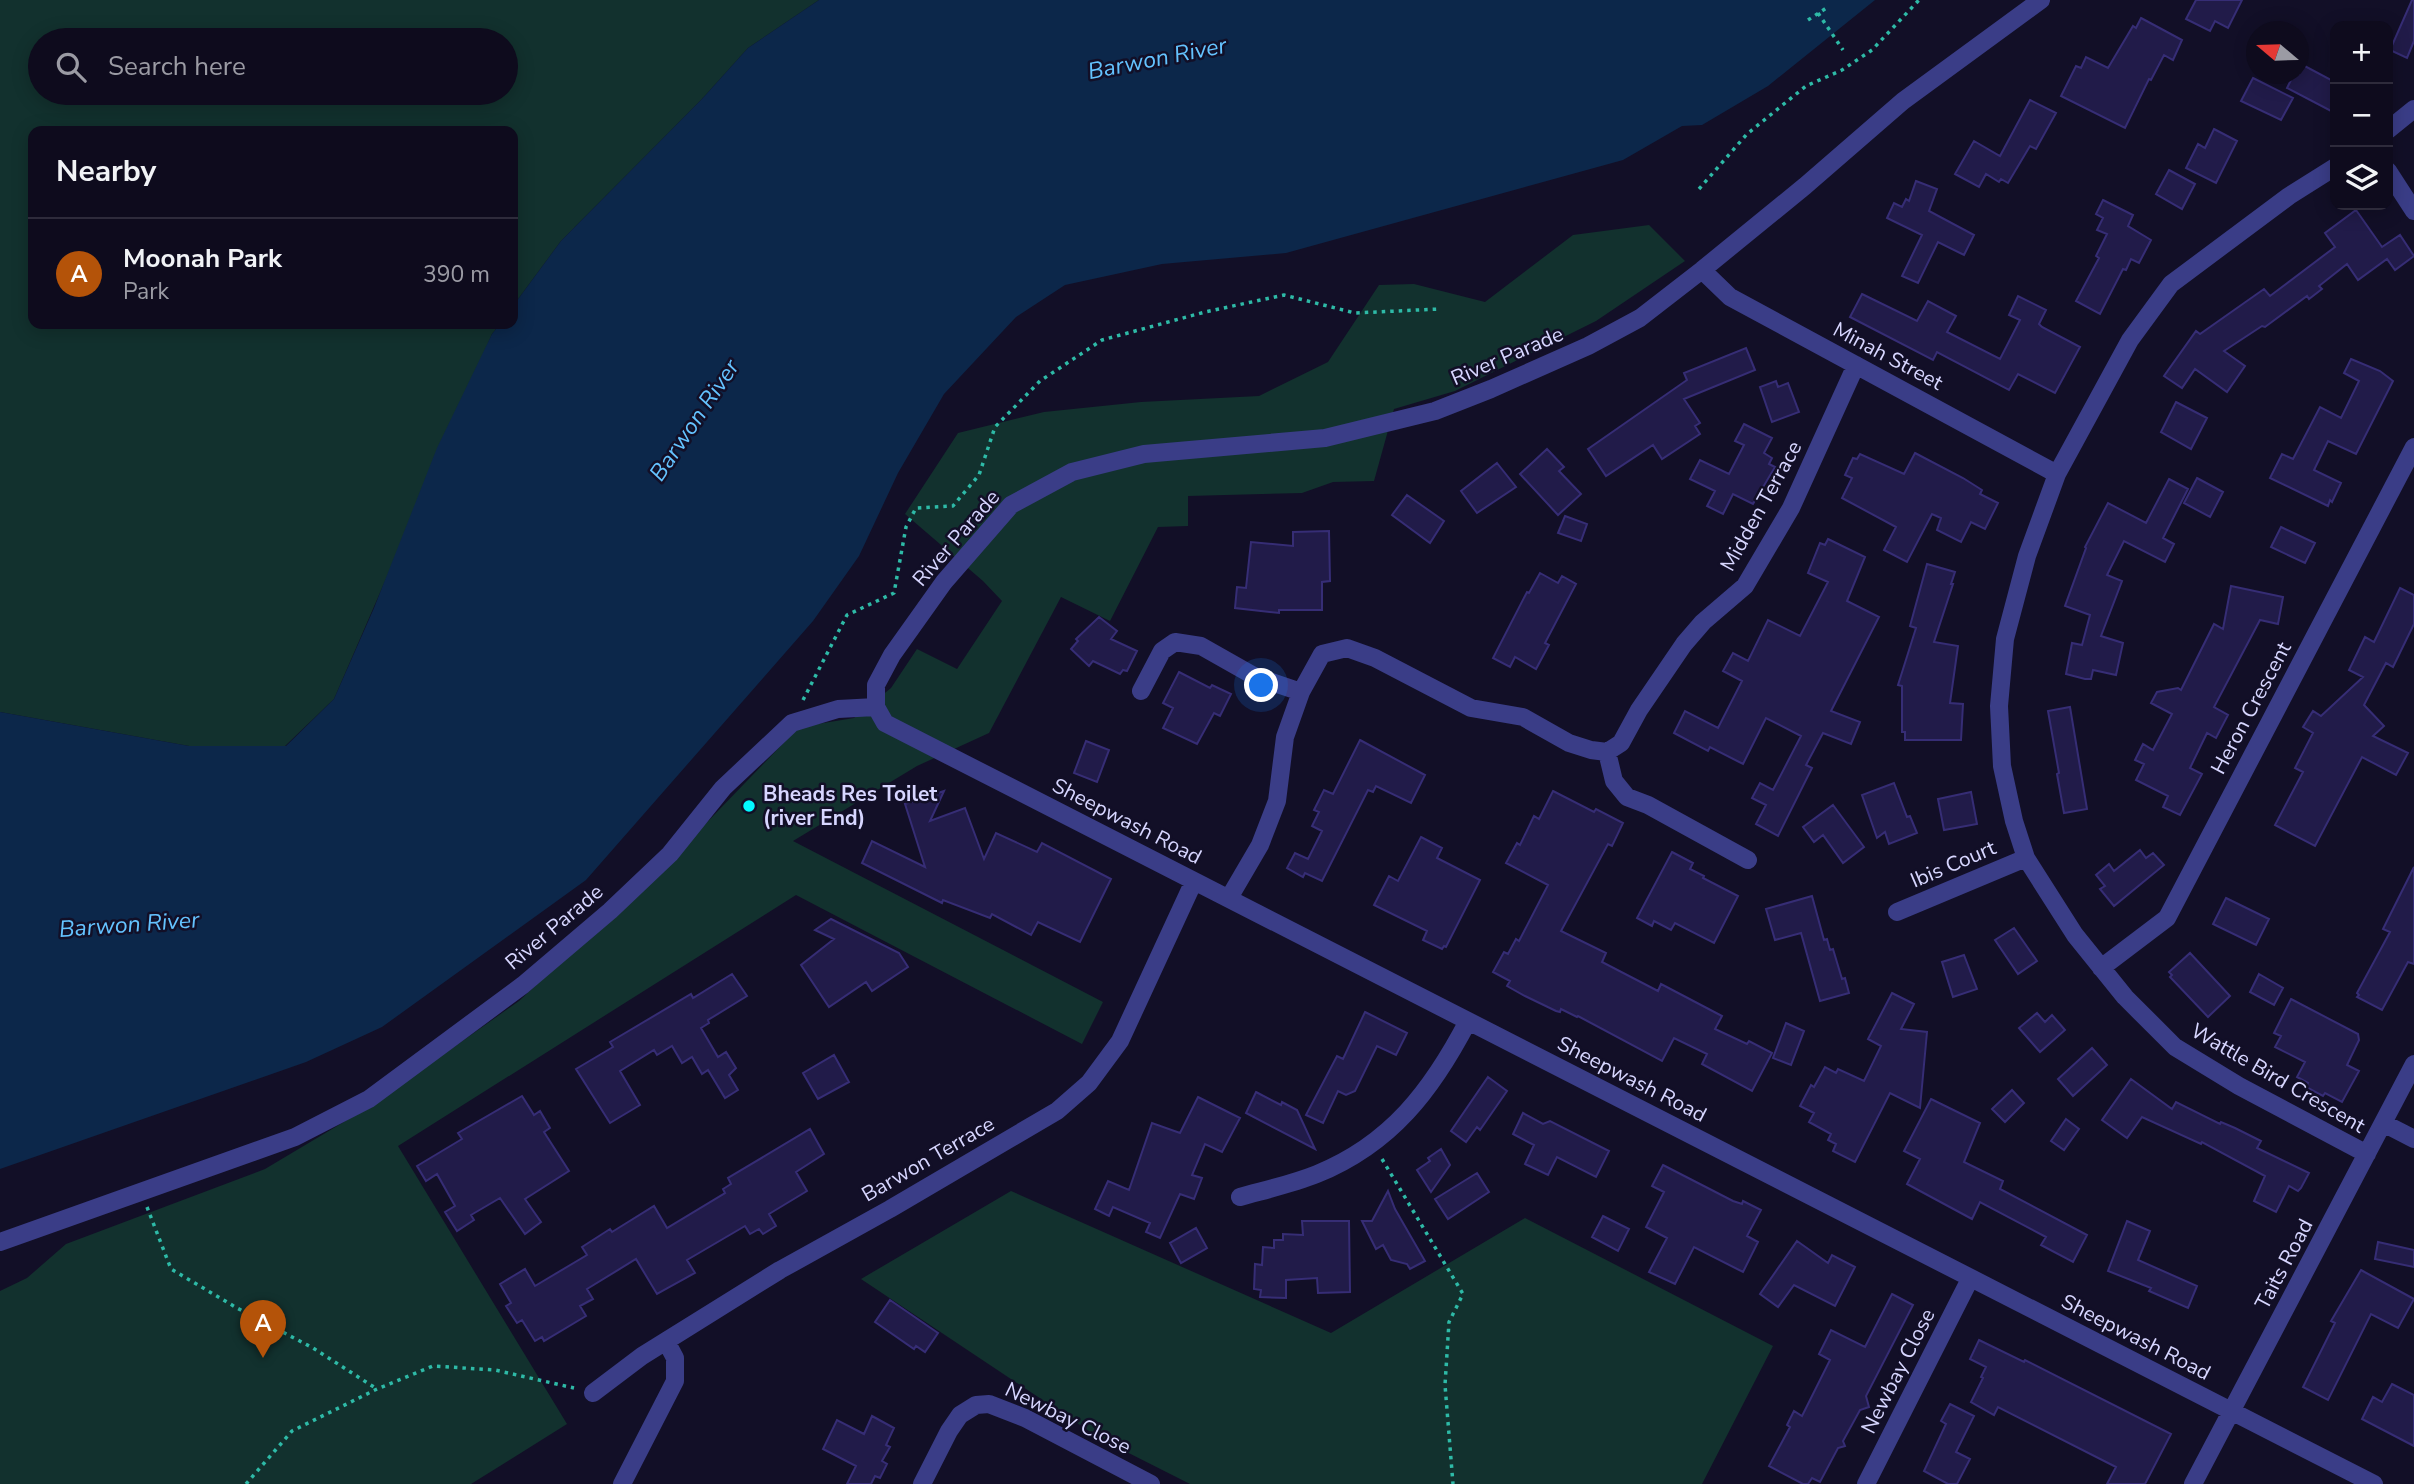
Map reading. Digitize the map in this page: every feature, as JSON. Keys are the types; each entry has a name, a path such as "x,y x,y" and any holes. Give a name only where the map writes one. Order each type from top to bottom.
{"street":[{"name":"River Parade","path":"0,1241 295,1138 369,1099 434,1052 523,985 610,911 670,854 723,788 792,723 838,709 876,707 876,685 892,655 944,582 1011,505 1072,472 1144,454 1325,438 1435,411 1588,345 1640,318 1702,271 1903,101 2041,0"},
{"path":"2393,126 2414,109"},
{"name":"Wattle Bird Crescent","path":"2330,170 2288,196 2171,284 2130,340 2057,474 2027,556 2005,639 1999,706 2002,766 2014,821 2026,858 2075,935 2101,968 2125,997 2175,1047 2239,1086 2367,1154"},
{"path":"2393,180 2414,211"},
{"name":"Minah Street","path":"1702,271 1730,297 2057,474"},
{"name":"Midden Terrace","path":"1607,752 1621,743 1639,710 1684,644 1703,622 1745,586 1791,508 1856,365"},
{"name":"Heron Crescent","path":"2101,968 2167,918 2414,447"},
{"path":"1141,691 1162,651 1175,642 1201,646 1254,676 1301,692"},
{"path":"1229,898 1260,845 1277,801 1284,737 1301,692 1322,654 1347,648 1375,658 1471,708 1523,717 1569,743 1607,752 1614,781 1627,797 1648,805 1748,860"},
{"name":"Sheepwash Road","path":"876,707 885,723 2374,1484"},
{"name":"Ibis Court","path":"1897,912 2026,858"},
{"name":"Barwon Terrace","path":"593,1393 666,1340 780,1270 1057,1111 1089,1083 1120,1041 1194,881"},
{"path":"1240,1197 1315,1174 1346,1161 1372,1143 1406,1115 1432,1084 1468,1021"},
{"name":"Taits Road","path":"2193,1484 2414,1064"},
{"path":"2383,1123 2414,1139"},
{"name":"Newbay Close","path":"1866,1484 1970,1279"},
{"path":"622,1484 675,1381 675,1358 666,1340"},
{"name":"Newbay Close","path":"922,1484 949,1431 960,1416 976,1405 989,1404 1025,1418 1151,1484"}],"path":[{"path":"1699,189 1747,134 1806,86 1842,70 1872,50 1919,0"},
{"path":"1808,20 1828,7"},
{"path":"1818,13 1843,50"},
{"path":"792,723 848,615 894,593 906,527 916,508 953,506 979,475 995,427 1040,381 1102,340 1205,312 1284,295 1355,313 1439,309"},
{"path":"1372,1143 1463,1294 1449,1322 1445,1385 1453,1484"},
{"path":"141,1192 171,1269 313,1348 377,1389"},
{"path":"246,1484 292,1432 377,1389 433,1366 495,1370 593,1393"}],"green space":[{"path":"0,0 819,0 748,48 702,99 561,241 518,299 518,126 28,126 28,329 496,329 334,699 285,746 189,746 0,712"},
{"path":"1649,225 1685,261 1596,321 1455,391 1394,409 1374,481 1333,482 1302,493 1188,496 1188,526 1158,527 1110,621 1061,597 989,733 917,766 793,841 1103,1002 1082,1044 796,895 398,1146 567,1424 471,1484 0,1484 0,1291 27,1278 66,1244 265,1169 369,1107 519,1001 686,844 799,727 854,718 891,688 917,649 957,669 1002,601 983,581 905,514 958,433 1044,412 1141,402 1259,396 1328,362 1379,285 1414,284 1485,302 1573,235"},
{"path":"1011,1191 1331,1333 1525,1218 1773,1346 1702,1484 1190,1484 1101,1439 861,1279"}],"water":[{"name":"Barwon River","path":"819,0 1875,0 1768,86 1702,125 1682,126 1623,160 1286,253 1162,264 1065,285 1016,317 944,394 898,473 859,556 813,621 586,880 382,1027 306,1062 0,1169 0,712 189,746 286,746 334,699 374,608 437,448 492,334 496,329 518,329 518,299 561,241 702,99 748,48"}],"building":[{"path":"2196,0 2242,0 2228,28 2215,21 2210,31 2186,19"},
{"path":"2414,0 2414,41 2407,58 2393,51 2393,43"},
{"path":"2141,18 2182,40 2173,60 2164,55 2125,128 2061,96 2076,66 2081,68 2086,57 2108,68 2133,26 2136,28"},
{"path":"2309,68 2330,79 2330,110 2287,88 2289,84 2309,84"},
{"path":"2250,84 2265,84 2293,98 2281,120 2241,101"},
{"path":"2030,100 2056,113 2036,149 2030,146 2008,183 2001,179 1999,182 1986,174 1979,187 1955,174 1974,141 2000,156"},
{"path":"2214,129 2237,141 2216,183 2186,168 2198,144 2205,148"},
{"path":"2169,170 2195,184 2182,209 2156,194"},
{"path":"1916,181 1937,189 1929,211 1974,235 1964,255 1938,242 1918,283 1902,276 1922,235 1887,218 1894,203 1902,207 1906,199 1909,201"},
{"path":"2103,200 2133,215 2128,226 2151,240 2139,263 2131,259 2126,270 2123,269 2100,314 2076,301 2099,258 2096,256 2107,234 2097,230 2103,218 2096,214"},
{"path":"2356,210 2382,247 2400,235 2414,256 2395,270 2387,259 2358,280 2347,264 2319,286 2322,289 2309,299 2307,296 2265,327 2262,326 2224,351 2245,366 2227,392 2195,369 2182,388 2164,376 2196,331 2200,334 2264,289 2270,296 2335,247 2325,233"},
{"path":"1862,294 1917,321 1928,301 1956,316 1947,332 2000,359 2020,320 2009,315 2018,296 2046,310 2039,324 2042,327 2080,347 2055,393 2018,374 2009,390 1937,352 1933,360 1850,317"},
{"path":"1746,348 1755,370 1684,399 1700,423 1695,426 1700,434 1662,459 1653,445 1606,476 1588,449 1687,380 1684,373"},
{"path":"2351,359 2380,371 2393,381 2356,454 2328,441 2314,470 2341,483 2328,506 2270,478 2282,454 2293,459 2320,407 2341,418 2359,381 2344,373"},
{"path":"1776,381 1778,387 1788,383 1799,412 1772,422 1760,387"},
{"path":"2176,402 2207,418 2191,449 2161,432"},
{"path":"1744,424 1772,438 1764,453 1772,458 1769,464 1775,467 1753,504 1733,494 1723,514 1707,506 1715,491 1690,479 1700,460 1729,474 1744,445 1735,441"},
{"path":"1547,449 1564,467 1559,471 1581,494 1558,515 1520,474"},
{"path":"1915,453 1963,478 1982,490 1980,494 1998,503 1985,529 1971,522 1961,542 1937,530 1941,518 1932,514 1907,562 1884,550 1896,527 1842,498 1852,478 1845,475 1853,458 1857,459 1860,454 1904,474"},
{"path":"1497,463 1516,487 1477,513 1461,491"},
{"path":"2197,478 2223,492 2210,517 2184,503"},
{"path":"2169,479 2188,489 2163,538 2174,544 2165,562 2124,541 2107,575 2122,581 2101,636 2123,643 2116,675 2093,670 2091,679 2085,679 2066,674 2072,643 2082,645 2090,615 2065,606 2085,547 2108,503 2146,523"},
{"path":"1407,495 1444,521 1430,543 1392,515"},
{"path":"1565,516 1587,524 1581,541 1558,533"},
{"path":"2281,527 2315,543 2305,563 2271,547"},
{"path":"1329,531 1330,581 1322,582 1322,610 1279,610 1279,613 1235,608 1237,587 1246,588 1251,542 1293,546 1293,532"},
{"path":"1828,539 1865,557 1847,601 1879,617 1831,711 1860,722 1851,744 1823,733 1806,765 1812,768 1778,836 1756,824 1766,805 1752,798 1760,783 1773,790 1801,736 1766,718 1743,764 1710,747 1708,751 1674,733 1685,711 1718,728 1742,681 1723,671 1733,653 1748,661 1768,620 1800,636 1828,582 1808,573 1820,543 1825,545"},
{"path":"1927,564 1955,572 1934,642 1958,646 1950,703 1963,704 1961,740 1905,740 1905,732 1902,732 1902,686 1898,685 1916,628 1910,626"},
{"path":"1540,573 1558,583 1562,576 1576,584 1545,643 1549,645 1536,669 1515,657 1510,667 1493,658 1527,592 1529,593"},
{"path":"2231,586 2283,597 2278,624 2260,620 2214,707 2228,715 2216,738 2207,733 2190,768 2202,774 2180,815 2163,807 2168,796 2136,780 2144,764 2135,760 2143,744 2153,750 2172,714 2151,703 2157,692 2178,688 2181,690 2214,624 2223,629"},
{"path":"2400,588 2414,595 2414,624 2393,667 2386,663 2364,705 2384,726 2373,736 2408,753 2396,775 2362,757 2315,846 2275,825 2303,772 2295,768 2313,733 2303,727 2313,711 2321,716 2363,677 2349,670 2365,637 2374,642"},
{"path":"1099,617 1117,631 1111,639 1137,651 1127,671 1123,670 1120,674 1093,661 1089,666 1071,649 1078,641 1076,639"},
{"path":"1179,672 1210,688 1212,685 1231,694 1220,716 1214,713 1197,744 1163,728 1173,708 1163,703"},
{"path":"2070,707 2087,809 2064,813 2048,711"},
{"path":"1360,740 1425,775 1411,803 1376,786 1373,792 1368,790 1322,881 1305,873 1303,877 1287,868 1295,853 1308,859 1322,831 1312,826 1319,812 1314,810 1324,790 1333,794"},
{"path":"1086,741 1109,750 1097,782 1074,773"},
{"path":"1894,783 1907,817 1910,816 1917,833 1889,844 1885,832 1877,838 1862,795"},
{"path":"944,791 930,821 965,808 984,859 996,833 1037,852 1042,843 1111,879 1080,942 1038,922 1031,935 992,914 990,918 943,900 942,903 862,863 872,841 925,867 905,804"},
{"path":"1553,791 1623,823 1612,846 1608,844 1561,931 1606,953 1602,962 1658,991 1661,984 1722,1016 1715,1029 1747,1044 1749,1041 1772,1053 1752,1091 1702,1064 1707,1054 1674,1038 1662,1061 1578,1016 1561,1009 1560,1012 1556,1011 1525,996 1507,986 1510,981 1493,972 1504,952 1508,954 1516,939 1519,941 1548,885 1506,863 1517,843 1520,845 1534,816 1539,819"},
{"path":"1971,792 1977,824 1944,830 1938,799"},
{"path":"1833,805 1864,847 1843,863 1823,835 1814,842 1803,827"},
{"path":"1421,837 1442,848 1437,858 1480,880 1446,947 1442,949 1423,940 1427,931 1374,905 1389,876 1398,881"},
{"path":"2140,850 2146,858 2153,853 2164,865 2114,906 2100,889 2105,886 2096,875 2109,864 2114,871"},
{"path":"1672,852 1693,863 1690,869 1704,876 1703,878 1738,896 1714,943 1675,923 1671,930 1654,921 1652,926 1637,918"},
{"path":"2414,867 2414,964 2408,962 2382,1010 2357,997 2357,993 2390,932 2383,929"},
{"path":"1812,896 1824,940 1827,939 1830,950 1833,949 1849,993 1820,1001 1801,933 1775,940 1766,909"},
{"path":"2226,898 2269,919 2256,945 2213,924"},
{"path":"831,919 899,953 908,967 872,991 866,982 829,1007 801,965 834,939 815,930"},
{"path":"2014,928 2037,961 2018,974 1995,940"},
{"path":"2190,953 2230,996 2208,1017 2170,977 2172,975 2169,972"},
{"path":"1964,955 1977,989 1953,997 1942,962"},
{"path":"732,974 747,996 708,1020 709,1023 701,1028 718,1057 726,1052 736,1068 729,1075 738,1090 725,1098 708,1070 702,1074 692,1057 682,1063 672,1046 657,1055 654,1050 620,1071 640,1105 610,1123 576,1069 613,1047 610,1042 691,994 693,998"},
{"path":"2259,974 2283,988 2274,1005 2250,992"},
{"path":"1892,993 1914,1004 1901,1029 1927,1032 1920,1108 1890,1093 1855,1162 1833,1151 1836,1144 1828,1140 1831,1134 1809,1122 1814,1113 1800,1106 1825,1067 1836,1073 1838,1069 1864,1081 1881,1046 1868,1039"},
{"path":"2291,999 2358,1034 2359,1040 2347,1065 2359,1071 2342,1102 2306,1087 2308,1083 2297,1077 2305,1062 2275,1047 2281,1036 2274,1033"},
{"path":"1365,1012 1407,1033 1396,1055 1377,1046 1355,1091 1346,1095 1338,1091 1323,1123 1306,1115 1337,1056 1343,1059"},
{"path":"2037,1013 2045,1022 2052,1015 2065,1030 2040,1052 2019,1028"},
{"path":"1786,1023 1804,1031 1791,1065 1773,1058"},
{"path":"2092,1048 2107,1065 2073,1096 2058,1079"},
{"path":"834,1055 849,1082 818,1099 803,1073"},
{"path":"1488,1077 1507,1091 1480,1130 1477,1127 1466,1142 1451,1131"},
{"path":"2131,1079 2172,1109 2176,1102 2261,1141 2257,1148 2309,1173 2301,1188 2298,1191 2289,1186 2276,1212 2254,1201 2265,1176 2202,1142 2201,1144 2142,1117 2127,1138 2102,1120"},
{"path":"2012,1090 2024,1103 2005,1122 1992,1109"},
{"path":"1256,1092 1297,1110 1315,1149 1246,1113"},
{"path":"522,1096 534,1115 540,1111 550,1128 544,1132 569,1171 525,1199 541,1222 525,1234 500,1198 471,1215 474,1220 457,1231 445,1212 455,1206 437,1174 426,1181 417,1166 462,1139 458,1133"},
{"path":"1198,1097 1240,1118 1222,1152 1205,1144 1192,1175 1202,1178 1194,1199 1180,1194 1160,1238 1146,1232 1150,1223 1113,1207 1109,1216 1095,1209 1108,1181 1129,1190 1152,1123 1180,1133"},
{"path":"1931,1099 1980,1123 1964,1162 2003,1181 2000,1189 2087,1235 2073,1262 2041,1245 2046,1237 1980,1202 1972,1219 1907,1184 1920,1159 1904,1151"},
{"path":"1523,1113 1543,1124 1550,1121 1609,1151 1596,1177 1557,1157 1548,1175 1525,1164 1534,1145 1513,1134"},
{"path":"2066,1119 2079,1129 2064,1150 2051,1141"},
{"path":"810,1129 824,1154 796,1172 807,1191 769,1214 776,1226 763,1234 759,1229 750,1234 745,1226 687,1260 695,1273 657,1294 636,1259 587,1289 593,1299 580,1306 586,1316 544,1341 542,1337 535,1341 522,1320 517,1323 506,1306 511,1303 500,1284 525,1269 535,1286 587,1255 582,1247 654,1206 667,1228 725,1193 723,1189 731,1184 728,1178"},
{"path":"1441,1149 1450,1165 1431,1192 1417,1170"},
{"path":"1663,1165 1733,1201 1742,1204 1743,1201 1761,1210 1747,1236 1758,1242 1743,1272 1694,1247 1675,1284 1649,1272 1667,1238 1646,1227 1664,1192 1652,1186"},
{"path":"1477,1173 1489,1192 1448,1219 1435,1199"},
{"path":"1388,1191 1395,1209 1425,1261 1410,1269 1407,1264 1391,1260 1383,1245 1376,1249 1362,1221 1372,1221"},
{"path":"1603,1216 1629,1229 1618,1251 1592,1237"},
{"path":"1302,1221 1349,1221 1350,1292 1318,1293 1317,1278 1286,1280 1286,1298 1260,1297 1261,1290 1254,1289 1255,1264 1262,1265 1263,1247 1274,1248 1274,1240 1283,1240 1283,1234 1303,1235"},
{"path":"2127,1221 2150,1231 2138,1260 2197,1286 2188,1308 2149,1291 2151,1288 2108,1271"},
{"path":"1196,1228 1207,1248 1181,1263 1170,1243"},
{"path":"1797,1241 1828,1263 1832,1255 1855,1267 1835,1306 1794,1285 1778,1307 1760,1294"},
{"path":"2378,1242 2414,1250 2414,1267 2375,1259"},
{"path":"2361,1270 2414,1299 2398,1328 2371,1314 2328,1400 2303,1387 2335,1323 2331,1321"},
{"path":"1892,1294 1913,1305 1866,1396 1869,1407 1860,1410 1843,1441 1845,1446 1838,1448 1820,1482 1812,1478 1808,1484 1803,1484 1769,1466 1790,1427 1787,1425 1794,1411 1802,1416 1830,1360 1819,1354 1831,1330 1865,1347"},
{"path":"890,1300 938,1333 925,1352 916,1346 914,1349 875,1322"},
{"path":"1979,1340 2024,1362 2025,1360 2171,1434 2145,1484 2107,1484 2116,1467 1998,1407 1994,1415 1971,1402 1986,1367 1970,1359"},
{"path":"2392,1384 2414,1395 2414,1446 2362,1419 2373,1397 2382,1402"},
{"path":"1950,1404 1974,1416 1956,1452 1970,1459 1957,1484 1948,1484 1924,1471 1946,1424 1941,1421"},
{"path":"872,1416 894,1428 886,1445 890,1447 882,1461 887,1464 880,1478 875,1476 871,1484 847,1484 856,1466 823,1449 837,1420 864,1434"}],"place":[{"name":"Bheads Res Toilet (river End)","path":"749,806"},
{"name":"Moonah Park","path":"263,1358"}]}
